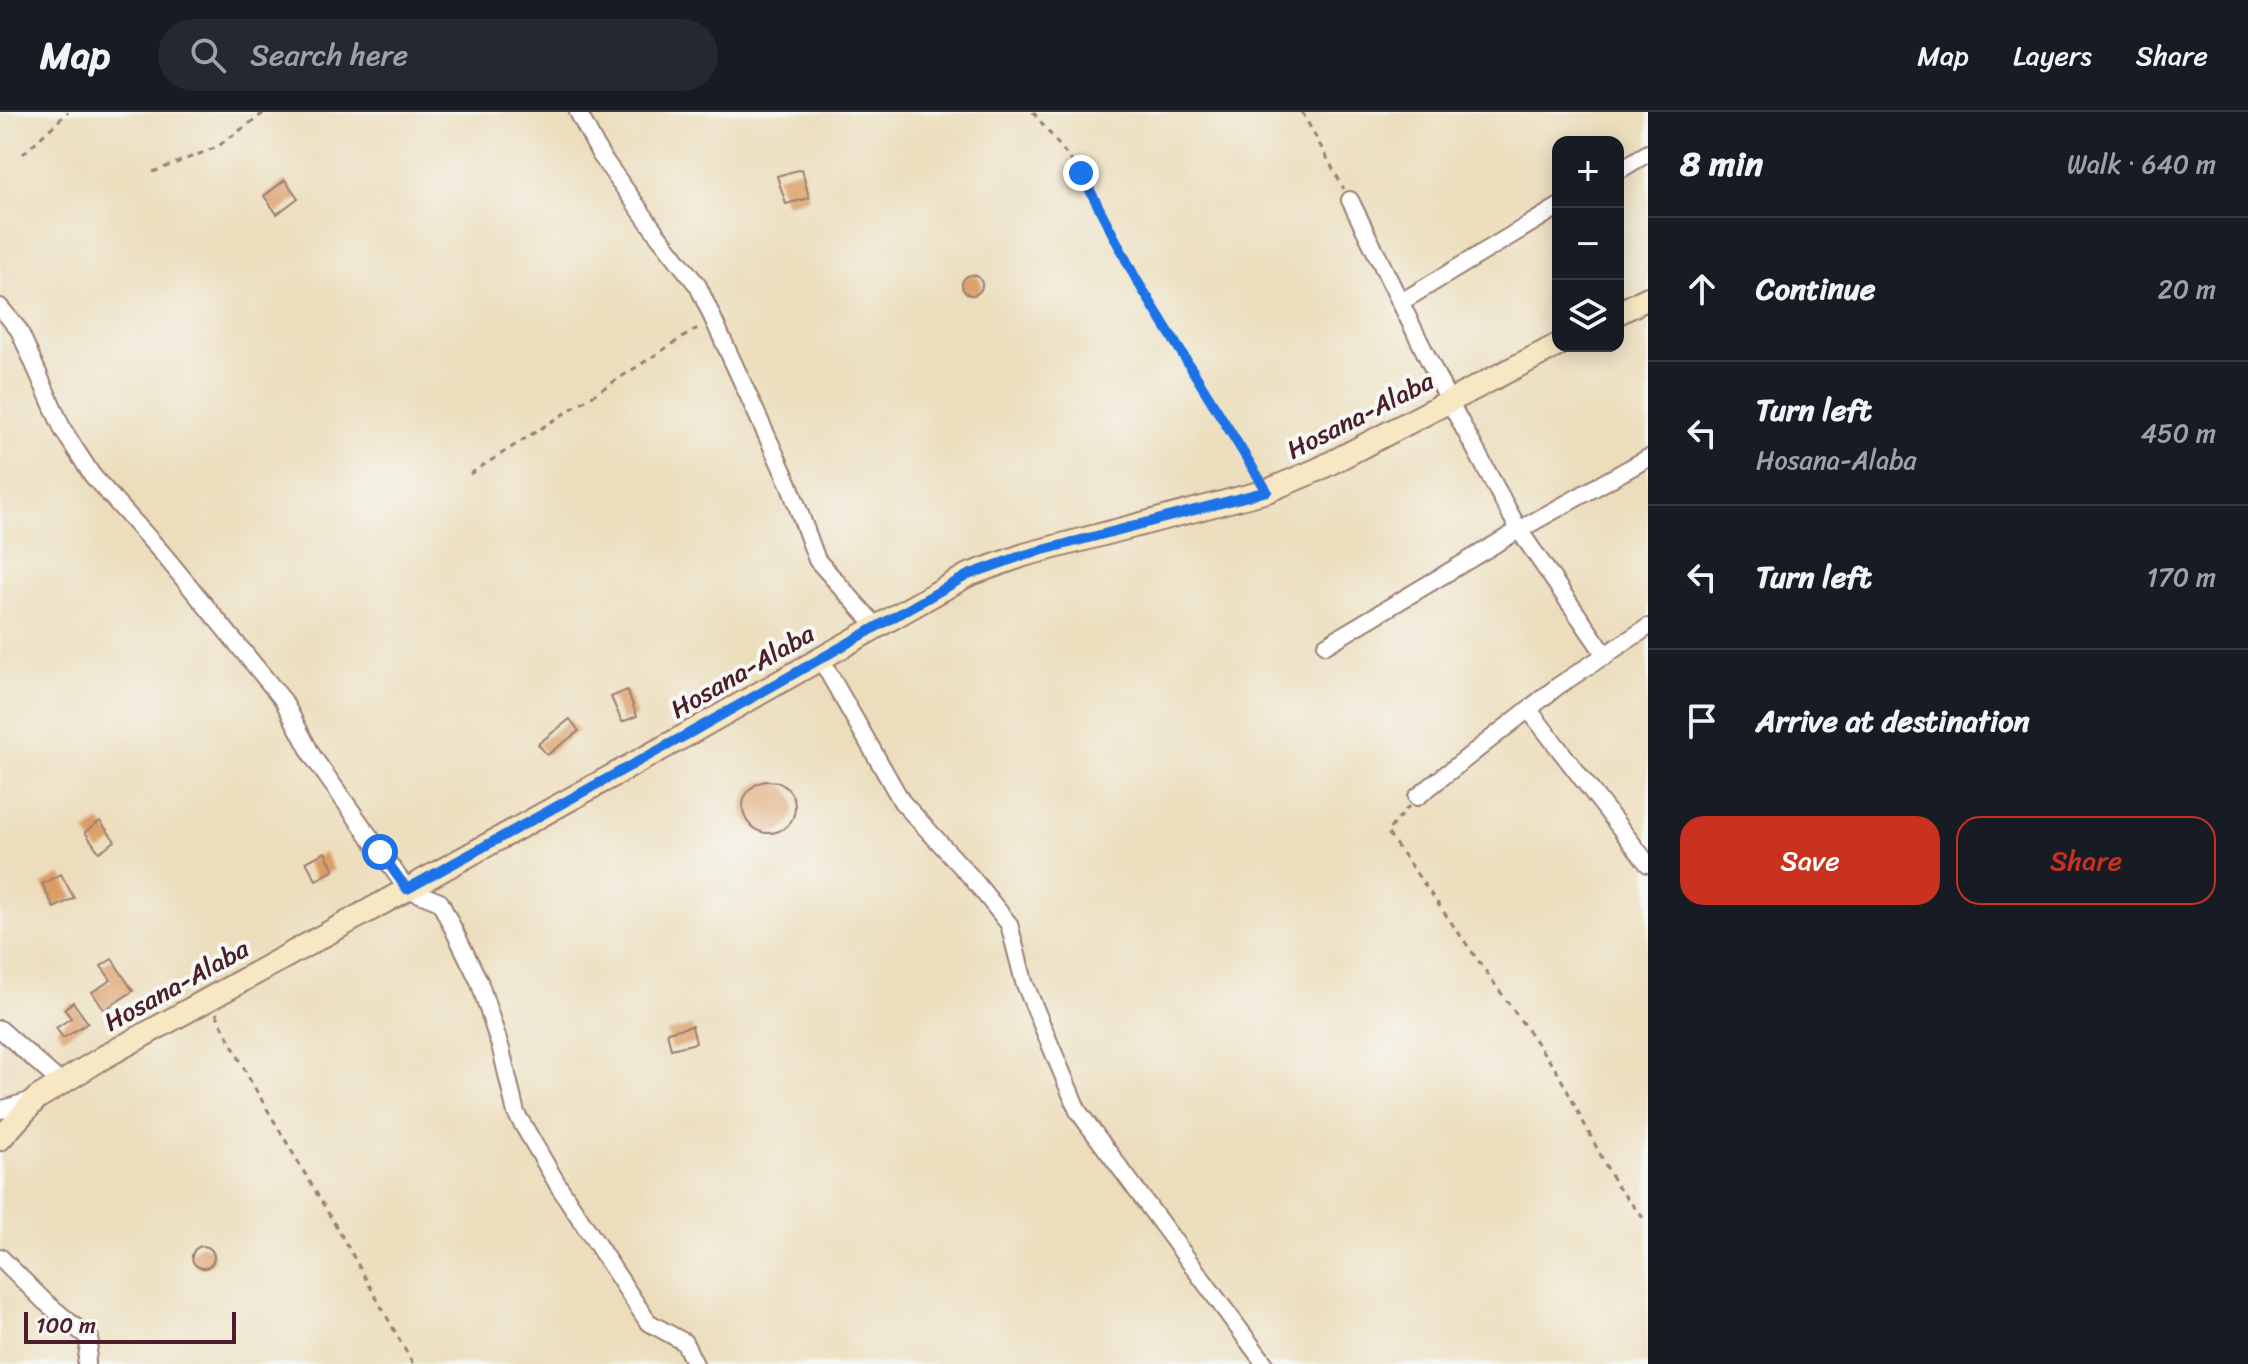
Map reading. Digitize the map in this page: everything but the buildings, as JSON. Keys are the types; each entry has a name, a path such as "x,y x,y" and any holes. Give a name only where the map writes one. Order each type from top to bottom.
{"main road":[{"path":"1624,310 1648,298"},
{"name":"Hosana-Alaba","path":"0,1139 37,1098 61,1083 968,575 1024,555 1267,491 1317,470 1552,348"}],"street":[{"path":"578,112 600,154 698,286 789,484 817,560 876,626"},
{"path":"1624,167 1648,153"},
{"path":"1350,200 1449,401 1519,530 1606,656"},
{"path":"1401,302 1556,208"},
{"path":"0,307 19,330 63,430 92,475 163,554 283,700 313,757 407,889 440,902 479,981 501,1049 516,1113 558,1185 648,1322 684,1342 695,1364"},
{"path":"1326,645 1519,530 1648,458"},
{"path":"1417,797 1558,686 1648,627"},
{"path":"820,658 902,802 972,878 1009,924 1024,982 1078,1111 1265,1364"},
{"path":"1529,710 1648,864"},
{"path":"0,1029 61,1083"},
{"path":"0,1110 37,1098"},
{"path":"0,1257 44,1301 90,1339 86,1364"}],"path":[{"path":"23,154 68,112"},
{"path":"153,172 217,147 265,112"},
{"path":"1033,112 1081,173 1136,279 1267,491"},
{"path":"1302,112 1350,200"},
{"path":"470,474 713,318"},
{"path":"1417,797 1387,832 1558,1073 1616,1185 1646,1221"},
{"path":"209,999 250,1080 413,1364"}],"route":[{"path":"380,852 407,889 968,575 1024,555 1267,491 1136,279 1081,173"}]}
